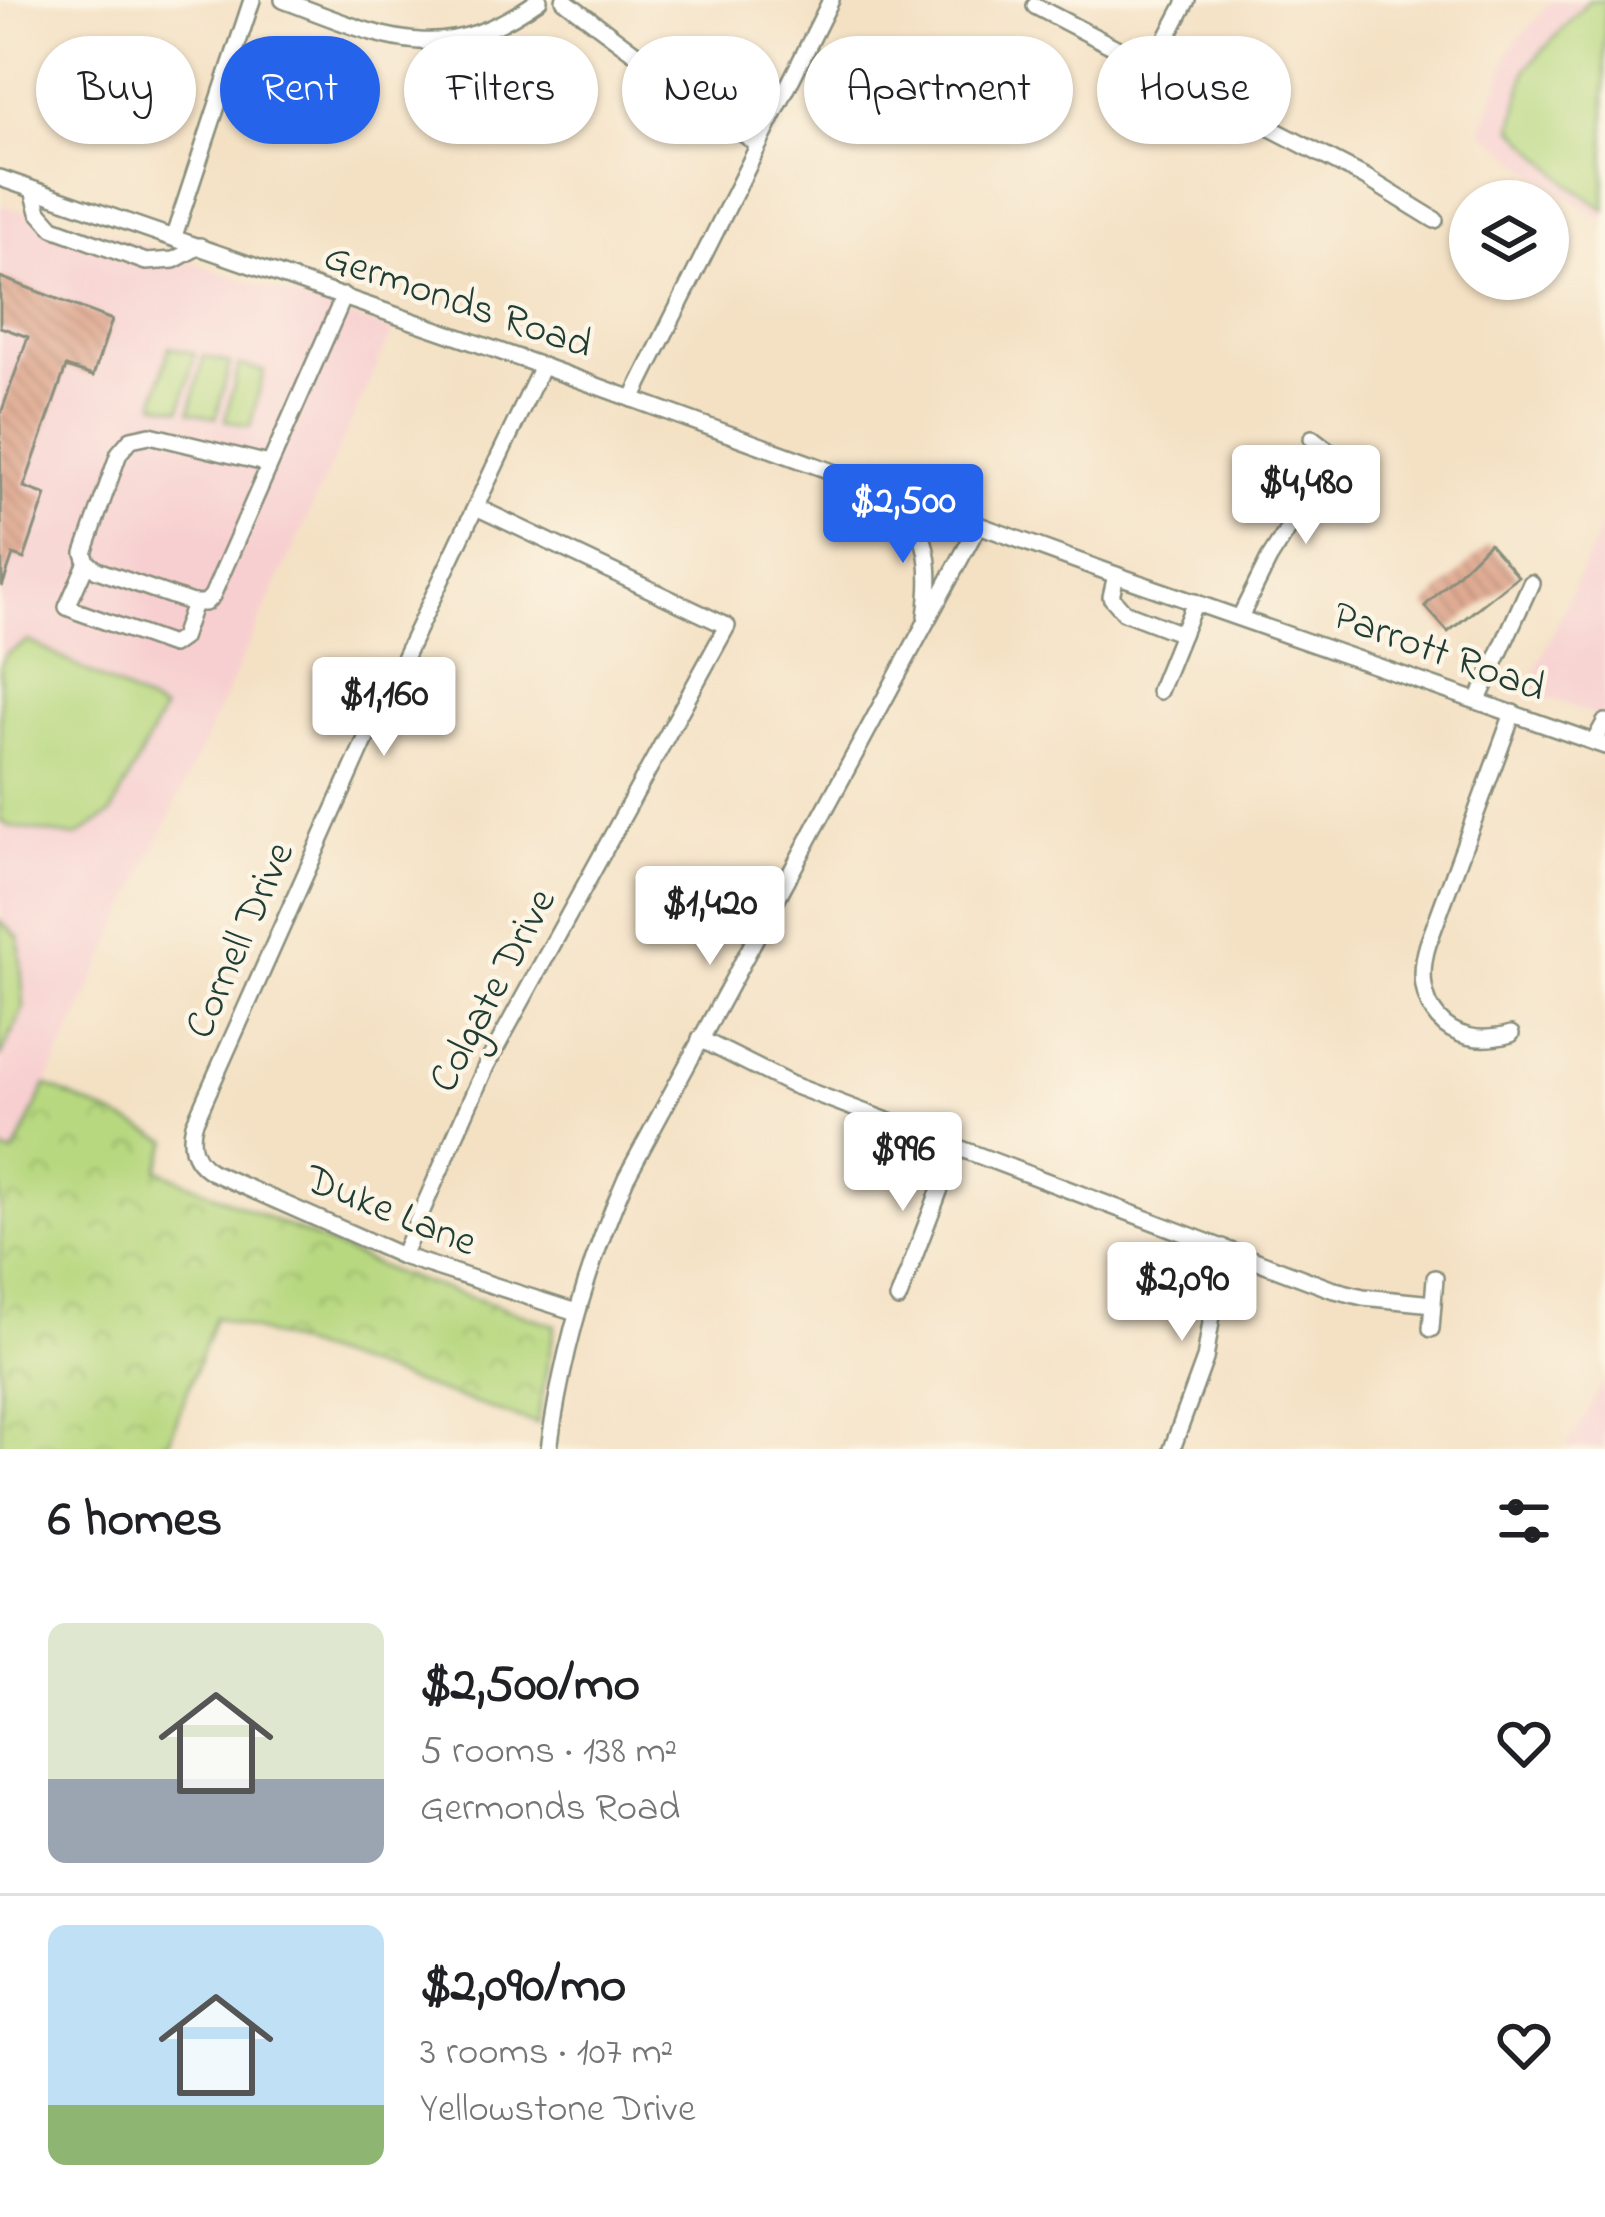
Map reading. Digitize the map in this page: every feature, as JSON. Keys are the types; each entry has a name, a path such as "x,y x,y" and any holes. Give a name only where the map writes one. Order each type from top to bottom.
{"street":[{"path":"174,236 252,0"},
{"path":"283,0 384,38 424,45 498,25 539,0"},
{"path":"564,0 622,43"},
{"path":"780,99 831,0"},
{"path":"1168,36 1187,0"},
{"path":"1035,6 1097,38"},
{"path":"1291,138 1435,220"},
{"path":"632,399 757,144"},
{"name":"Germonds Road","path":"0,178 542,366 978,526"},
{"path":"33,190 39,212 53,228 146,262 174,260 200,246"},
{"path":"269,464 150,435 131,439 119,453 84,553 87,562 97,570 194,603 205,603 212,596 344,296"},
{"name":"Cornell Drive","path":"194,1152 194,1124 363,745 542,366"},
{"path":"1312,438 1357,472"},
{"path":"1240,616 1269,559 1335,455"},
{"path":"891,494 913,515 927,553 929,586 923,630"},
{"name":"Colgate Drive","path":"402,1256 486,1066 727,626 476,507"},
{"path":"549,1449 576,1312 626,1178 978,526"},
{"name":"Parrott Road","path":"978,526 1600,744"},
{"path":"87,562 67,607 79,612 172,645 182,638 194,603"},
{"path":"1116,575 1111,597 1124,612 1182,634"},
{"path":"1478,700 1532,583"},
{"path":"1159,691 1195,602"},
{"path":"1510,1034 1484,1040 1456,1033 1434,1011 1424,992 1422,974 1428,944 1513,713"},
{"path":"1600,744 1605,722"},
{"path":"700,1039 790,1084 1352,1295 1433,1304"},
{"path":"898,1300 956,1147"},
{"name":"Duke Lane","path":"194,1152 212,1172 402,1256 576,1312"},
{"path":"1172,1449 1205,1359 1223,1247"},
{"path":"1431,1329 1435,1278"}],"shaded area":[{"path":"1552,0 1605,0 1605,221 1569,199 1569,180 1543,180 1482,130 1511,47"},
{"path":"0,205 108,233 393,331 14,1155 0,1150"},
{"path":"1605,520 1605,720 1527,689"},
{"path":"1605,1380 1605,1449 1566,1449"}],"green space":[{"path":"1589,0 1605,0 1605,210 1572,186 1513,128 1526,69"},
{"path":"169,347 195,354 181,409 155,403"},
{"path":"204,356 230,363 216,418 190,412"},
{"path":"239,365 264,371 250,427 225,420"},
{"path":"29,641 163,711 111,814 76,837 0,821 0,666 6,654"},
{"path":"0,921 19,938 24,1007 0,1058"},
{"path":"46,1085 169,1141 158,1170 395,1273 555,1325 537,1424 215,1317 166,1449 0,1449 0,1150 14,1154"}],"building":[{"path":"0,277 112,320 93,376 66,367 24,487 46,495 24,559 13,555 2,587 0,416 28,337 0,327"},
{"path":"1489,543 1518,576 1448,632 1425,606"}]}
